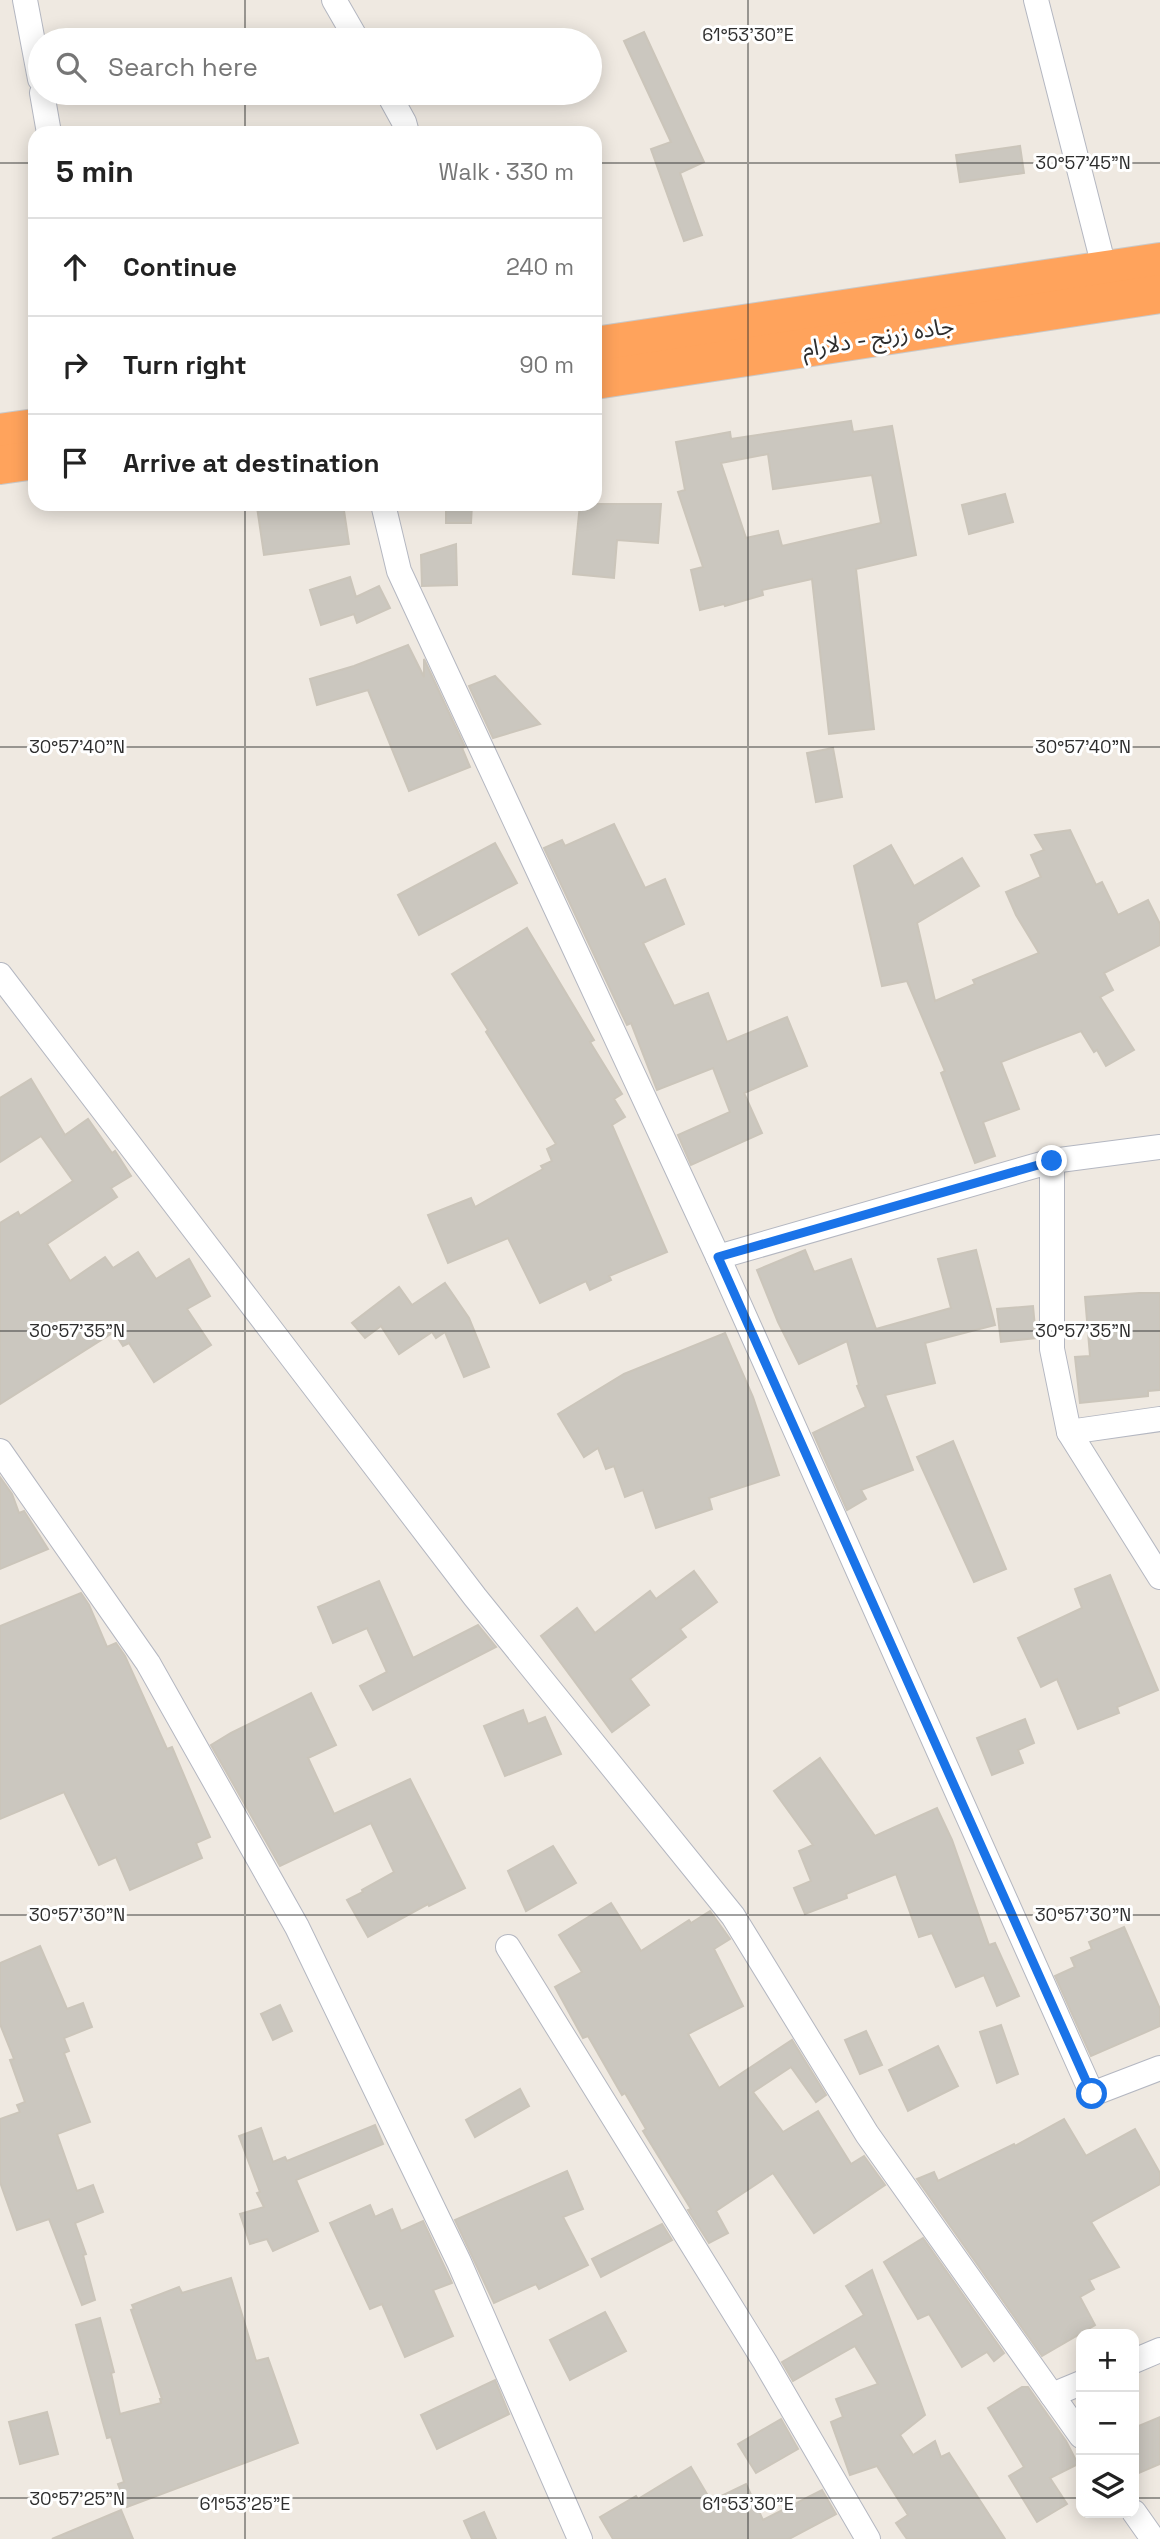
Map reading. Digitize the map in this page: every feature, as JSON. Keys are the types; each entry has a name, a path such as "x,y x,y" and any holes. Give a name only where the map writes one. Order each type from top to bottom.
{"highway":[{"name":"جاده زرنج - دلارام","path":"602,345 1160,262"},
{"name":"جاده زرنج - دلارام","path":"602,379 1160,294"},
{"path":"0,433 28,429"},
{"path":"0,465 28,461"}],"street":[{"path":"25,0 30,28"},
{"path":"334,0 350,28"},
{"path":"1036,0 1105,271"},
{"path":"45,105 48,126"},
{"path":"395,105 405,126"},
{"path":"385,511 399,571 718,1257 1092,2094 1160,2068"},
{"path":"0,975 475,1597 733,1916 867,2134 1076,2429"},
{"path":"718,1257 1052,1161 1160,1147"},
{"path":"1052,1161 1052,1349 1069,1432 1160,1577"},
{"path":"1069,1432 1160,1419"},
{"path":"0,1451 148,1663 297,1927 459,2262 580,2539"},
{"path":"508,1947 765,2362 868,2539"},
{"path":"1139,2359 1160,2350"},
{"path":"1052,2395 1076,2385"},
{"path":"1138,2518 1153,2539"}],"building":[{"path":"644,32 704,162 680,173 702,235 684,241 651,149 671,142 624,41"},
{"path":"1020,146 1024,173 960,182 956,155"},
{"path":"851,421 853,432 892,426 916,555 856,569 874,729 829,734 812,579 762,590 763,595 725,606 724,604 700,610 691,570 703,567 678,492 685,490 676,442 730,432 731,439","holes":["768,454 773,489 872,475 881,523 782,546 778,531 746,538 721,463"]},
{"path":"1005,494 1013,522 969,534 962,505"},
{"path":"602,504 661,504 658,543 617,540 614,578 573,574 579,511 602,511"},
{"path":"258,511 344,511 349,544 264,555"},
{"path":"446,511 472,511 471,523 446,523"},
{"path":"456,544 457,585 422,586 421,555"},
{"path":"350,577 356,597 379,586 390,608 357,623 354,614 321,625 310,590"},
{"path":"408,645 424,677 424,659 465,747 462,748 470,767 409,791 368,690 317,705 310,679 354,666"},
{"path":"495,676 540,724 493,738 469,686"},
{"path":"833,748 842,797 816,802 807,753"},
{"path":"614,824 645,888 665,879 684,924 643,943 674,1006 708,993 727,1042 787,1017 807,1066 744,1093 762,1133 691,1165 678,1135 730,1112 713,1068 657,1090 631,1023 627,1025 544,848 562,840 565,846"},
{"path":"1070,830 1096,885 1102,882 1118,915 1148,900 1160,924 1160,945 1104,973 1113,990 1100,997 1134,1050 1106,1066 1081,1031 1001,1062 1019,1109 983,1122 995,1156 975,1163 941,1073 945,1071 907,981 882,986 854,866 891,845 914,886 962,858 979,886 917,923 935,1001 975,984 973,980 1039,953 1016,915 1006,892 1041,877 1031,855 1044,850 1035,835"},
{"path":"495,843 517,883 419,935 398,895"},
{"path":"527,928 594,1040 590,1042 622,1094 614,1099 625,1117 612,1125 667,1252 609,1276 611,1280 590,1290 586,1281 540,1303 508,1238 448,1263 428,1215 471,1198 475,1207 543,1169 541,1166 552,1161 547,1149 556,1144 452,974"},
{"path":"31,1079 65,1135 88,1119 112,1153 115,1151 131,1176 111,1188 117,1197 47,1244 70,1281 105,1257 113,1268 138,1252 156,1279 189,1259 210,1296 187,1309 211,1345 154,1382 129,1343 123,1346 114,1332 0,1404 0,1223 18,1212 20,1216 73,1181 41,1136 0,1162 0,1098"},
{"path":"805,1250 814,1272 851,1259 876,1329 951,1308 938,1259 976,1250 995,1325 925,1343 935,1383 885,1395 913,1470 861,1490 866,1499 847,1510 813,1433 866,1407 857,1386 859,1385 847,1341 799,1364 757,1270"},
{"path":"445,1283 469,1318 489,1367 464,1377 445,1332 436,1338 432,1332 399,1354 381,1326 365,1338 352,1323 399,1287 412,1305"},
{"path":"1160,1293 1160,1390 1148,1391 1148,1396 1080,1403 1075,1357 1090,1356 1085,1297"},
{"path":"1033,1306 1036,1338 1001,1342 997,1309"},
{"path":"725,1333 753,1397 779,1475 709,1498 712,1509 656,1528 643,1490 625,1497 614,1466 606,1469 598,1448 584,1457 558,1414 624,1374"},
{"path":"953,1441 1006,1569 974,1582 917,1457"},
{"path":"0,1477 12,1494 19,1513 24,1511 48,1549 0,1569"},
{"path":"694,1571 717,1602 680,1629 686,1637 630,1679 649,1705 612,1732 541,1636 577,1608 595,1633 650,1591 656,1599"},
{"path":"1110,1575 1158,1690 1117,1707 1119,1713 1078,1729 1057,1679 1041,1687 1018,1638 1082,1608 1075,1589"},
{"path":"379,1581 413,1658 478,1625 496,1647 373,1710 360,1686 387,1672 367,1628 333,1643 318,1607"},
{"path":"81,1593 107,1647 116,1643 125,1656 167,1749 172,1747 210,1837 196,1843 202,1858 130,1890 116,1857 99,1865 64,1792 0,1819 0,1626"},
{"path":"311,1693 336,1745 308,1758 334,1814 410,1779 465,1888 429,1906 428,1904 368,1937 347,1900 394,1872 371,1823 280,1866 211,1745"},
{"path":"523,1710 528,1724 545,1717 561,1754 505,1776 484,1726"},
{"path":"1025,1719 1034,1743 1018,1750 1023,1763 992,1775 977,1738"},
{"path":"820,1758 875,1836 937,1808 952,1840 989,1945 995,1943 1019,1996 997,2006 984,1975 956,1987 932,1933 919,1937 896,1874 846,1894 847,1898 805,1914 794,1888 811,1881 799,1851 813,1845 774,1791"},
{"path":"553,1846 576,1883 526,1911 508,1871"},
{"path":"611,1903 641,1951 689,1920 691,1923 710,1911 730,1939 714,1949 743,2006 688,2034 719,2088 792,2040 826,2095 816,2102 791,2067 753,2092 783,2132 818,2111 851,2164 864,2156 885,2185 814,2233 773,2173 716,2211 728,2233 709,2243 643,2131 646,2129 625,2093 622,2095 588,2036 583,2038 555,1987 582,1972 559,1935"},
{"path":"1124,1927 1160,2009 1160,2026 1091,2056 1055,1976 1075,1967 1071,1958 1092,1949 1089,1942"},
{"path":"40,1946 67,2009 83,2003 92,2027 64,2038 69,2051 64,2053 90,2122 57,2134 77,2191 93,2185 103,2212 75,2223 86,2254 83,2255 95,2300 82,2305 49,2219 17,2230 0,2182 0,2119 20,2112 17,2105 25,2102 10,2060 14,2059 0,2024 0,1963"},
{"path":"280,2005 292,2031 273,2040 261,2014"},
{"path":"1001,2025 1018,2074 997,2083 980,2032"},
{"path":"866,2031 882,2065 860,2074 845,2040"},
{"path":"938,2046 958,2086 908,2111 889,2070"},
{"path":"520,2089 529,2106 475,2137 466,2120"},
{"path":"1064,2119 1086,2156 1135,2129 1160,2173 1160,2184 1091,2222 1119,2267 1089,2280 1094,2289 1080,2297 1095,2325 1088,2329 1076,2329 1076,2336 1042,2356 917,2179 934,2172 938,2181 1014,2144 1015,2146"},
{"path":"375,2125 383,2144 296,2180 318,2231 273,2251 267,2239 250,2244 240,2214 264,2207 239,2136 261,2128 273,2162 285,2157 287,2161"},
{"path":"567,2171 583,2209 563,2217 588,2265 539,2289 536,2284 494,2303 455,2220"},
{"path":"370,2205 375,2217 392,2209 401,2231 423,2221 452,2283 433,2290 453,2336 405,2357 382,2304 370,2309 330,2223"},
{"path":"662,2224 672,2240 601,2277 592,2259"},
{"path":"923,2238 1004,2353 994,2361 987,2352 962,2367 929,2314 918,2319 884,2262"},
{"path":"872,2270 925,2415 900,2435 913,2455 935,2441 941,2457 949,2453 1005,2539 907,2539 896,2523 908,2515 877,2466 850,2475 831,2422 843,2417 836,2399 878,2384 855,2346 793,2381 782,2362 864,2315 846,2286"},
{"path":"231,2278 256,2361 268,2358 298,2443 127,2507 118,2484 124,2482 111,2437 107,2438 76,2325 100,2318 114,2372 111,2373 120,2414 161,2403 162,2399 131,2310 134,2309 132,2305 179,2287 182,2293"},
{"path":"605,2312 626,2351 570,2380 550,2340"},
{"path":"495,2380 509,2414 437,2449 421,2415"},
{"path":"1022,2387 1028,2387 1066,2441 1076,2460 1076,2465 1050,2478 1067,2504 1037,2522 1009,2476 1024,2467 988,2408"},
{"path":"47,2412 58,2454 20,2464 9,2422"},
{"path":"1160,2417 1160,2464 1139,2473 1139,2455 1139,2426"},
{"path":"781,2419 798,2449 756,2473 738,2444"},
{"path":"691,2467 711,2501 746,2484 763,2520 822,2490 836,2514 789,2539 613,2539 600,2517 636,2496 638,2499"},
{"path":"121,2510 133,2539 52,2539"},
{"path":"484,2512 496,2539 472,2539 464,2521"}],"route":[{"path":"1052,1161 718,1257 1092,2094"}]}
